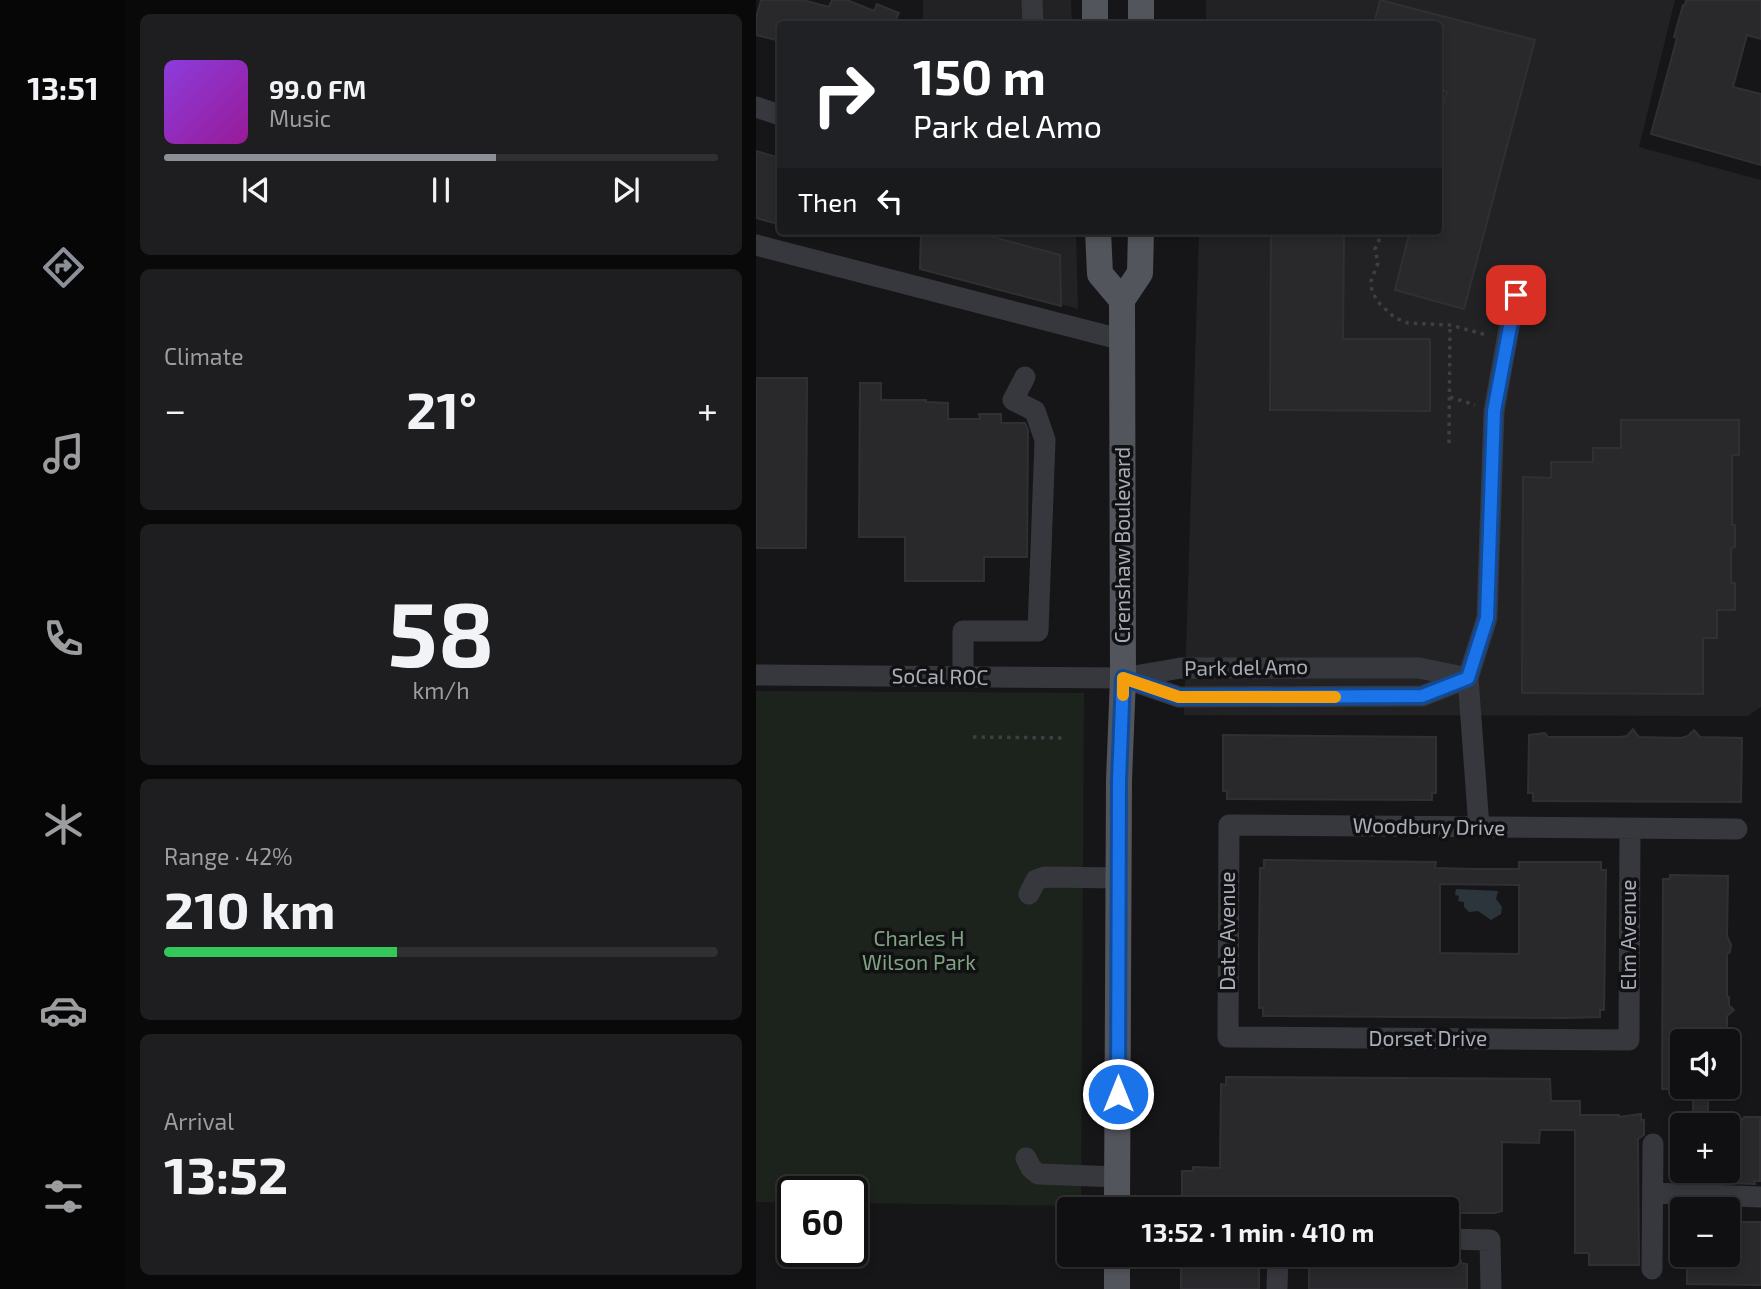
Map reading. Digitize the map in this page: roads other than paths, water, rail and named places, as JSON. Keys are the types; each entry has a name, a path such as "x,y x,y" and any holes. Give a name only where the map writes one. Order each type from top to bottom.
{"main road":[{"path":"1095,0 1096,21"},
{"path":"1141,0 1141,21"},
{"path":"1098,235 1100,274 1122,300 1140,273 1141,235"},
{"name":"Crenshaw Boulevard","path":"1117,1197 1119,780 1123,678 1122,300"},
{"path":"1117,1267 1117,1289"}],"street":[{"path":"1032,0 1033,21"},
{"path":"756,245 1122,340"},
{"path":"1479,827 1468,678 1487,618 1494,411 1516,295"},
{"path":"963,677 963,631 1038,631 1045,440 1043,426 1035,411 1013,400 1025,377"},
{"name":"Park del Amo","path":"1123,678 1181,668 1419,667 1468,678"},
{"name":"SoCal ROC","path":"756,674 1123,678"},
{"name":"Park del Amo","path":"1123,678 1179,697 1422,696 1468,678"},
{"name":"Woodbury Drive","path":"1229,825 1737,829"},
{"name":"Date Avenue","path":"1228,1037 1229,825"},
{"name":"Elm Avenue","path":"1629,1040 1630,829"},
{"path":"1029,894 1036,880 1045,877 1118,878"},
{"name":"Dorset Drive","path":"1228,1037 1629,1040"},
{"path":"1652,1269 1653,1144"},
{"path":"1026,1158 1038,1174 1118,1177"},
{"path":"1653,1193 1761,1197"},
{"path":"1459,1239 1490,1240 1490,1289"},
{"path":"1277,1289 1278,1267"}],"park label":[{"name":"Charles H Wilson Park","path":"919,951"}]}
